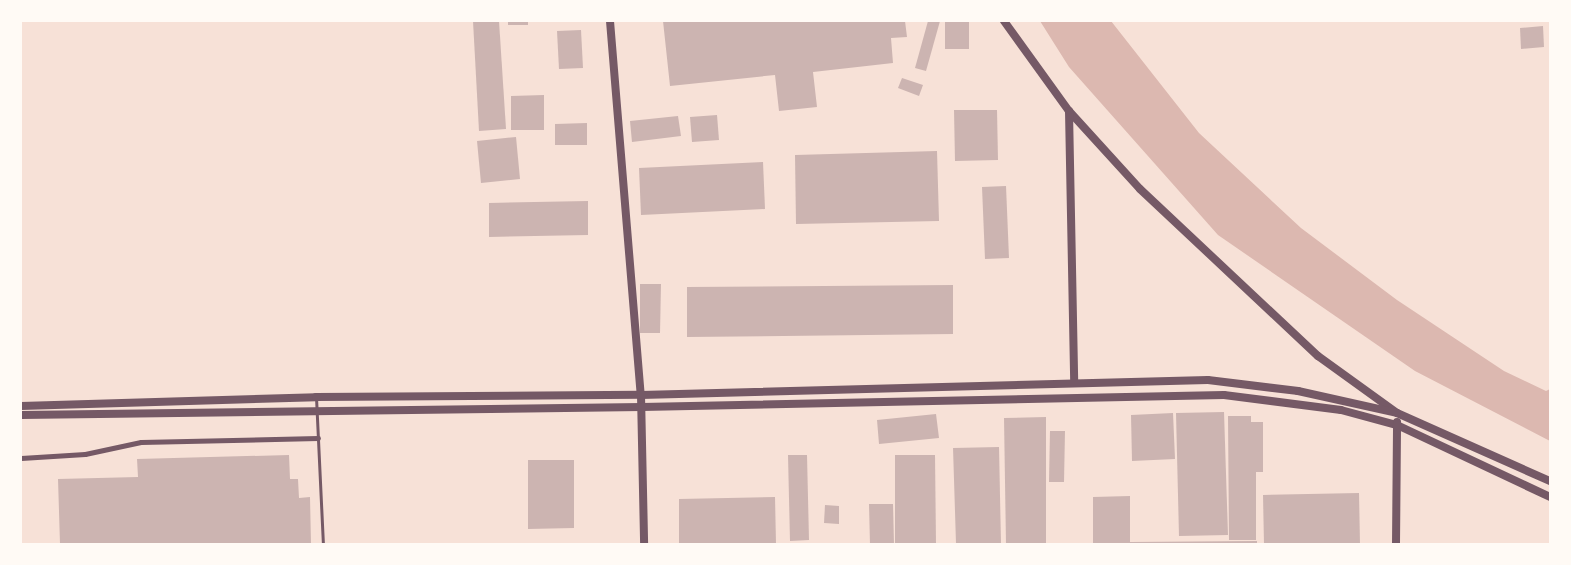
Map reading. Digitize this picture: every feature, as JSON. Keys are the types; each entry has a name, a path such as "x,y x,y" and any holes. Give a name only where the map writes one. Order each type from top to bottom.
{"street":[{"path":"610,21 642,395 644,544"},
{"path":"1004,21 1069,111 1140,189 1318,356 1396,413 1396,544"},
{"path":"1069,111 1074,383"},
{"path":"21,406 316,397 642,395 1208,380 1298,390 1396,413 1550,481"},
{"path":"21,415 642,407 1224,395 1341,410 1397,425 1550,497"},
{"path":"21,458 86,454 141,442 318,438"}],"lane":[{"path":"316,397 323,544"}],"shaded area":[{"path":"1040,21 1111,21 1199,133 1301,228 1397,300 1504,371 1546,391 1550,389 1550,441 1415,371 1218,235 1069,67"}],"building":[{"path":"473,21 499,21 506,129 479,131"},
{"path":"508,21 528,21 528,25 508,25"},
{"path":"663,21 905,21 907,37 891,38 893,63 813,72 817,107 779,111 775,75 670,86"},
{"path":"928,21 940,21 926,71 915,68"},
{"path":"945,21 969,21 969,49 945,49"},
{"path":"1543,26 1544,47 1521,49 1520,28"},
{"path":"581,30 583,68 559,69 557,31"},
{"path":"902,78 923,85 919,96 898,88"},
{"path":"544,95 544,130 511,130 511,96"},
{"path":"954,110 997,110 998,160 955,161"},
{"path":"717,115 719,140 692,142 690,117"},
{"path":"678,116 681,136 632,142 630,121"},
{"path":"587,123 587,145 555,145 555,124"},
{"path":"516,137 520,179 481,183 477,141"},
{"path":"937,151 939,221 796,224 795,155"},
{"path":"763,162 765,209 641,215 639,168"},
{"path":"1006,186 1009,258 985,259 982,187"},
{"path":"588,201 588,235 489,237 489,203"},
{"path":"640,284 661,284 660,333 640,333"},
{"path":"953,285 953,334 687,337 687,287"},
{"path":"1224,412 1228,535 1179,536 1176,413"},
{"path":"1173,413 1175,459 1132,461 1131,415"},
{"path":"936,414 939,438 879,444 877,420"},
{"path":"1228,416 1251,416 1251,422 1263,422 1263,472 1256,472 1256,540 1229,540"},
{"path":"1046,417 1046,544 1006,544 1004,418"},
{"path":"1050,431 1065,431 1064,482 1049,482"},
{"path":"999,447 1001,544 956,544 953,448"},
{"path":"289,455 290,479 298,479 299,498 310,497 311,544 60,544 58,479 138,477 137,459"},
{"path":"788,455 807,455 809,540 790,541"},
{"path":"895,455 935,455 936,544 895,544"},
{"path":"528,460 574,460 574,528 528,529"},
{"path":"1359,493 1360,544 1264,544 1263,495"},
{"path":"1130,496 1130,542 1257,541 1257,544 1093,544 1093,497"},
{"path":"775,497 776,544 679,544 679,499"},
{"path":"869,504 893,504 894,544 870,544"},
{"path":"825,505 839,506 839,524 824,523"}]}
